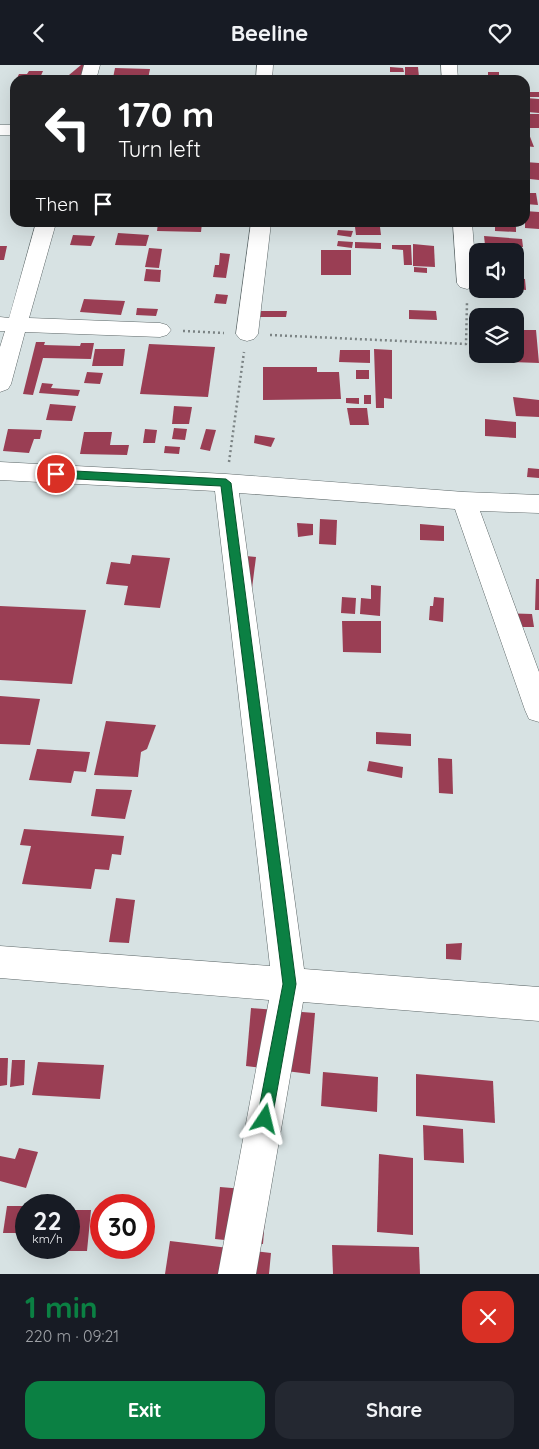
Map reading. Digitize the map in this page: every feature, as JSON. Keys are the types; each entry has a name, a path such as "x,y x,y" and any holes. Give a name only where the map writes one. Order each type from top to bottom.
{"street":[{"path":"0,384 8,324 44,227"},
{"path":"247,334 260,227"},
{"path":"462,227 466,283"},
{"path":"8,324 160,330"},
{"path":"0,471 226,483 464,501 539,504"},
{"path":"226,483 290,984 237,1274"},
{"path":"464,501 539,710"},
{"path":"0,962 539,1004"}],"path":[{"path":"160,330 466,344 466,283"},
{"path":"226,483 247,334"}],"building":[{"path":"81,65 88,65 86,75 69,75"},
{"path":"390,67 403,68 404,72 390,72"},
{"path":"405,67 418,67 419,75 405,75"},
{"path":"115,68 150,69 149,75 114,75"},
{"path":"29,71 43,71 41,75 18,75 27,74"},
{"path":"488,72 499,72 499,75 488,75"},
{"path":"530,92 539,92 539,97 530,97"},
{"path":"530,98 539,99 539,113 530,112"},
{"path":"530,114 539,114 539,128 530,128"},
{"path":"530,137 534,147 530,147"},
{"path":"530,162 539,163 539,180 530,179"},
{"path":"530,193 536,193 538,205 530,204"},
{"path":"530,211 539,212 539,229 525,228 530,227"},
{"path":"158,227 202,227 201,232 157,231"},
{"path":"355,227 380,227 381,235 356,235"},
{"path":"495,227 516,227 516,232 495,231"},
{"path":"338,230 353,231 351,237 337,235"},
{"path":"118,233 149,235 146,246 115,245"},
{"path":"73,235 95,236 91,246 70,245"},
{"path":"484,236 522,239 522,243 485,243"},
{"path":"338,241 353,242 352,248 337,246"},
{"path":"355,242 381,243 381,249 355,248"},
{"path":"413,244 434,246 435,267 413,266"},
{"path":"392,245 411,245 412,265 404,265 403,250 392,249"},
{"path":"0,246 7,246 4,260 0,260"},
{"path":"149,248 162,249 159,268 145,267"},
{"path":"321,250 351,250 351,275 321,275"},
{"path":"220,253 230,254 226,278 213,277 215,265 219,265"},
{"path":"414,267 427,268 427,273 414,272"},
{"path":"146,269 161,270 160,282 144,281"},
{"path":"524,279 525,279 526,290 524,290"},
{"path":"216,294 228,295 226,304 214,303"},
{"path":"84,299 125,301 121,315 80,312"},
{"path":"137,308 158,309 156,316 136,315"},
{"path":"409,310 436,311 437,320 409,319"},
{"path":"261,311 287,311 286,317 260,317"},
{"path":"524,330 536,330 539,363 524,362"},
{"path":"36,342 45,342 44,345 80,346 81,343 94,343 91,359 43,358 33,395 23,394"},
{"path":"149,344 215,347 208,397 140,394"},
{"path":"95,349 125,349 123,366 92,366"},
{"path":"374,349 392,350 392,399 384,398 384,408 376,408"},
{"path":"340,350 370,350 370,363 339,362"},
{"path":"263,367 317,367 317,372 339,372 341,399 263,400"},
{"path":"356,370 369,370 369,379 356,379"},
{"path":"87,372 103,373 100,384 84,383"},
{"path":"42,383 53,384 51,388 80,390 78,396 39,393"},
{"path":"364,395 371,395 371,404 364,404"},
{"path":"513,397 539,400 539,417 516,416"},
{"path":"346,398 359,398 359,404 346,403"},
{"path":"50,404 76,406 72,421 46,420"},
{"path":"174,406 192,407 189,424 172,424"},
{"path":"347,408 367,408 369,425 350,425"},
{"path":"485,419 516,422 516,438 485,436"},
{"path":"174,428 187,429 185,440 172,439"},
{"path":"8,429 42,430 40,439 34,439 29,453 3,451"},
{"path":"145,429 157,430 155,443 143,443"},
{"path":"206,429 216,430 210,451 200,449"},
{"path":"84,432 112,432 110,445 129,445 127,455 80,454"},
{"path":"255,435 275,438 271,447 254,443"},
{"path":"165,446 180,447 179,454 164,453"},
{"path":"528,468 539,469 539,478 527,477"},
{"path":"320,519 337,520 336,545 319,544"},
{"path":"297,523 313,524 313,535 298,537"},
{"path":"420,524 444,526 444,541 420,540"},
{"path":"132,555 170,558 160,608 124,605 128,586 106,584 111,562 130,564"},
{"path":"246,556 256,557 251,596"},
{"path":"536,579 539,579 539,610 535,610"},
{"path":"371,585 381,586 380,616 360,614 361,598 371,599"},
{"path":"342,597 356,598 355,614 341,613"},
{"path":"434,597 444,598 443,622 429,620 430,606 433,606"},
{"path":"0,606 86,610 72,684 0,680"},
{"path":"501,613 532,614 534,627 504,627"},
{"path":"342,621 381,621 381,653 343,652"},
{"path":"0,696 40,699 30,745 0,744"},
{"path":"106,721 156,725 147,749 141,752 138,777 94,775"},
{"path":"376,732 411,734 411,746 376,744"},
{"path":"37,749 90,752 86,772 74,771 71,783 29,780"},
{"path":"438,758 452,759 453,794 439,793"},
{"path":"369,761 403,767 402,778 367,771"},
{"path":"96,789 132,790 125,819 91,816"},
{"path":"24,829 124,836 121,855 112,854 109,870 95,869 91,889 22,884 31,846 20,845"},
{"path":"116,898 135,900 129,943 109,942"},
{"path":"462,943 461,960 446,959 446,944"},
{"path":"251,1008 315,1013 310,1074 246,1066"},
{"path":"0,1058 8,1058 7,1085 0,1086"},
{"path":"12,1060 25,1060 24,1085 10,1087"},
{"path":"38,1062 104,1065 100,1099 32,1095"},
{"path":"323,1072 378,1077 377,1112 321,1106"},
{"path":"416,1074 493,1081 495,1123 416,1116"},
{"path":"423,1125 463,1129 464,1163 424,1160"},
{"path":"19,1148 38,1152 26,1188 0,1181 0,1156 15,1159"},
{"path":"379,1154 413,1158 413,1235 377,1232"},
{"path":"220,1187 267,1191 263,1244 215,1239"},
{"path":"7,1206 15,1206 15,1233 3,1233"},
{"path":"80,1210 90,1210 87,1251 80,1251"},
{"path":"170,1241 271,1253 269,1274 165,1274"},
{"path":"332,1245 419,1247 420,1274 333,1274"}],"route":[{"path":"56,474 226,483 290,984 265,1119"}]}
